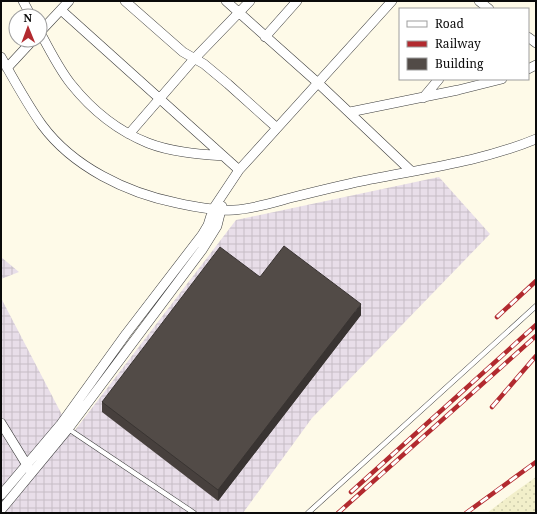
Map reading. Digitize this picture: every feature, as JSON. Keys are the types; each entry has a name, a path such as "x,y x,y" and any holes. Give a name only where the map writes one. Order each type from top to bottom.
{"street":[{"path":"48,24 69,1"},
{"path":"125,1 163,36 183,52 204,64 277,128"},
{"path":"226,1 350,112 411,171"},
{"path":"129,134 161,99 194,59 250,1"},
{"path":"265,37 297,1"},
{"path":"1,510 29,469 64,426 126,334 202,235 218,210 223,194 239,170 392,1"},
{"path":"479,1 488,8"},
{"path":"61,10 239,170"},
{"path":"48,46 70,83 97,112 129,134 148,143 166,148 223,156"},
{"path":"7,68 26,48"},
{"path":"1,57 43,126 77,160 107,179 127,188 169,201 218,210 234,210 268,204 338,186 500,152 536,138"},
{"path":"423,98 438,80"},
{"path":"350,112 423,98 498,80"},
{"path":"1,423 29,469"},
{"path":"1,495 29,469"}],"lane":[{"path":"308,513 536,306"},
{"path":"64,426 194,513"}],"shaded area":[{"path":"439,177 490,234 312,418 243,513 1,513 1,298 72,434 236,220"},
{"path":"1,257 19,272 1,279"},
{"path":"536,477 536,513 487,513 512,494"}],"building":[{"path":"284,246 361,304 218,490 102,402 220,247 260,277"}],"railway":[{"path":"497,317 536,281"},
{"path":"351,492 536,325"},
{"path":"338,513 536,336"},
{"path":"492,407 536,356"},
{"path":"466,513 536,462"}]}
